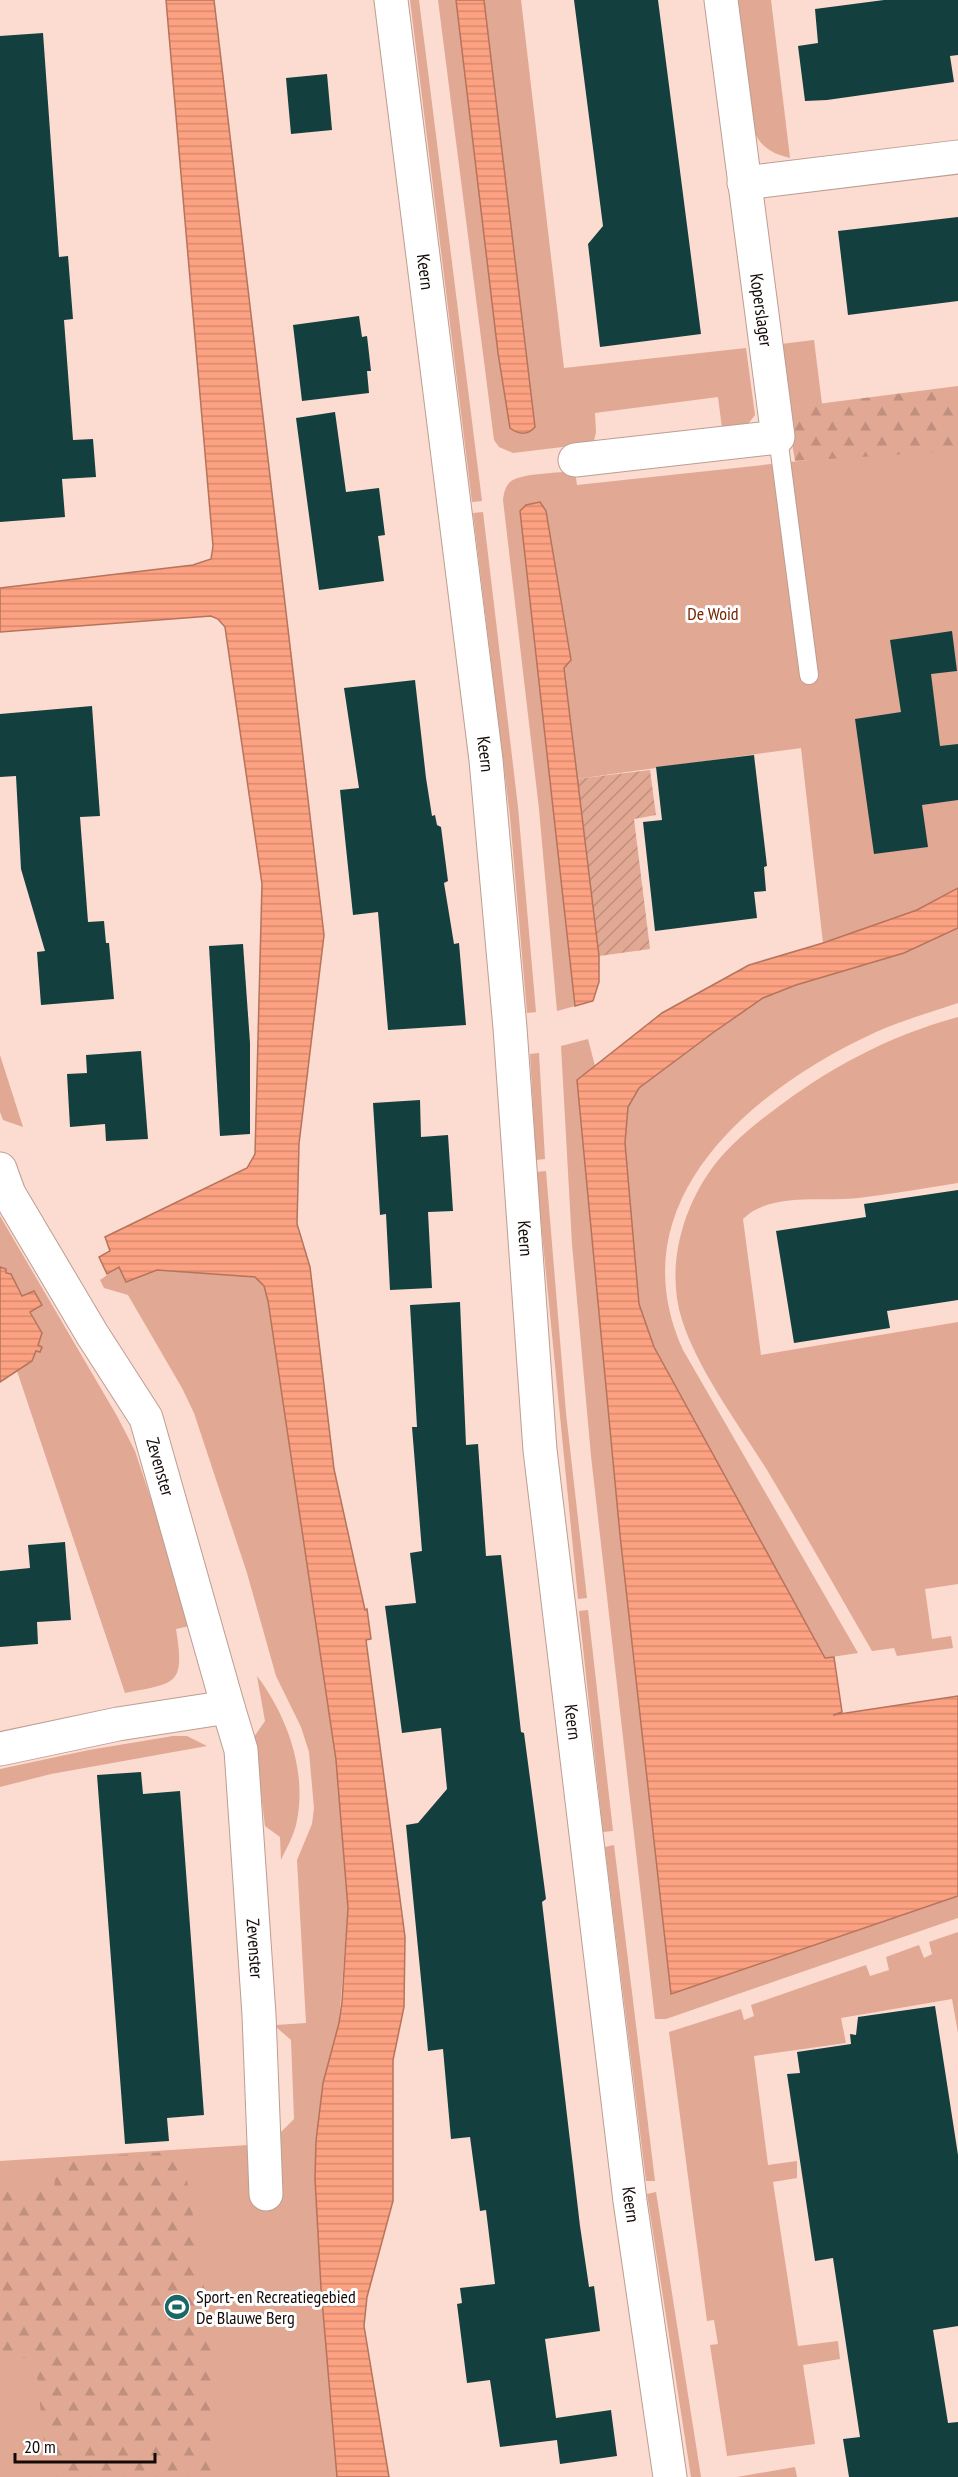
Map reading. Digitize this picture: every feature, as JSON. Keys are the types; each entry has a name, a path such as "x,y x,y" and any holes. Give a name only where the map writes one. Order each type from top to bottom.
{"street":[{"name":"Keern","path":"390,0 486,760 510,1028 540,1450 630,2201 670,2477"},
{"name":"Koperslager","path":"721,0 778,436"},
{"path":"744,183 958,157"},
{"path":"575,460 778,436"},
{"name":"Zevenster","path":"0,1169 9,1194 146,1418 241,1750 259,2015 266,2194"},
{"path":"0,1749 118,1724 228,1707"}],"lane":[{"name":"Koperslager","path":"778,436 809,675"}],"green space":[{"path":"410,0 419,0 482,501 472,502"},
{"path":"438,0 456,0 498,353 510,428 535,427 484,0 521,0 564,368 746,348 755,415 748,424 722,428 718,397 595,413 594,441 587,444 513,453 499,447 494,440"},
{"path":"737,0 771,0 790,158 769,150 754,132"},
{"path":"814,340 822,404 786,408 781,344"},
{"path":"958,386 958,451 795,461 786,408"},
{"name":"De Woid","path":"958,444 958,888 917,910 823,943 801,748 576,779 564,668 520,511 575,1006 557,1011 539,809 503,500 508,484 522,477 550,473 575,471 577,485"},
{"path":"483,512 518,807 536,1012 527,1013 510,817 473,513"},
{"path":"650,770 656,815 634,819 650,949 599,956 576,779"},
{"path":"958,928 958,1003 876,1032 830,1056 785,1084 743,1118 708,1156 682,1198 667,1245 667,1296 683,1350 858,1653 825,1658 654,1347 639,1304 625,1143 628,1107 639,1088 763,998 796,985 904,953"},
{"path":"958,1017 958,1183 858,1198 782,1202 767,1205 743,1219 761,1355 958,1322 958,1584 925,1589 932,1639 951,1636 953,1648 897,1656 894,1648 872,1651 767,1470 709,1378 682,1320 676,1284 676,1265 683,1228 697,1193 719,1159 743,1135 792,1097 836,1068 883,1044"},
{"path":"588,1039 595,1066 577,1080 620,1535 671,1994 958,1896 958,1918 666,2019 655,2019 591,1456 572,1244 561,1046"},
{"path":"539,1053 545,1159 536,1160 530,1054"},
{"path":"0,1055 23,1127 3,1120 0,1112"},
{"path":"546,1171 566,1413 587,1598 578,1599 536,1172"},
{"path":"0,1216 117,1416 135,1451 181,1590 190,1626 176,1629 179,1647 178,1671 173,1678 156,1687 125,1693 17,1371 32,1361 36,1351 42,1347 38,1345 42,1333 11,1274 6,1273 0,1267"},
{"name":"Sport- en Recreatiegebied De Blauwe Berg","path":"119,1267 126,1282 157,1270 255,1277 264,1286 268,1301 336,1760 348,1908 339,2023 323,2083 361,2477 0,2477 0,2161 281,2143 281,2132 294,2119 291,2040 276,2025 306,2023 297,1860 312,1824 314,1808 309,1752 301,1727 276,1676 247,1573 194,1413 128,1295 104,1288 100,1280"},
{"path":"588,1610 613,1831 603,1832 579,1611"},
{"path":"257,1676 278,1709 293,1747 297,1766 299,1806 296,1825 281,1860 280,1837 265,1826 254,1737 265,1721"},
{"path":"173,1736 187,1736 207,1746 51,1774 0,1787 0,1769 89,1750"},
{"path":"614,1845 655,2181 646,2181 605,1847"},
{"path":"958,1932 958,2033 952,1999 841,2018 846,2043 754,2056 768,2165 797,2161 797,2178 773,2182 798,2346 838,2341 840,2359 803,2365 815,2444 727,2456 710,2345 718,2344 714,2320 707,2321 669,2032 741,2009 744,2020 754,2016 751,2005 866,1965 870,1976 889,1970 886,1957 919,1945 924,1958 932,1954 929,1942"},
{"path":"182,2151 200,2256 216,2377 210,2425 220,2477 48,2477 35,2358 0,2358 0,2189 54,2188 57,2159"},
{"path":"656,2192 701,2477 691,2477 647,2194"},
{"path":"795,2467 797,2477 737,2477"}],"shaded area":[{"path":"166,0 214,0 324,935 299,1144 297,1224 310,1267 334,1469 365,1610 367,1609 371,1639 366,1640 405,1937 404,2007 393,2060 393,2201 367,2297 364,2326 389,2477 337,2477 321,2288 315,2179 316,2141 323,2083 339,2023 342,2002 348,1908 336,1760 268,1301 264,1286 255,1277 157,1270 126,1282 119,1267 107,1274 99,1257 110,1251 105,1237 247,1168 255,1154 262,884 225,627 218,619 211,616 0,632 0,588 193,565 211,559 213,546"},
{"path":"456,0 484,0 535,427 526,433 510,428 498,353"},
{"path":"540,502 546,511 571,660 564,668 599,956 599,982 593,1001 575,1006 520,511 526,505"},
{"path":"958,888 958,928 904,953 796,985 763,998 639,1088 628,1107 625,1143 639,1304 654,1347 825,1658 834,1657 842,1712 833,1715 958,1696 958,1896 671,1994 620,1535 577,1080 662,1013 749,965 823,943 917,910"},
{"path":"0,1267 6,1269 6,1273 11,1274 22,1296 34,1291 42,1305 30,1312 42,1333 38,1345 42,1347 40,1352 36,1351 32,1361 0,1382"}],"building":[{"path":"574,0 658,0 701,334 600,347 588,244 603,226"},
{"path":"884,0 958,0 958,55 950,56 954,82 805,101 798,46 818,43 815,9"},
{"path":"43,33 59,257 68,256 73,319 64,320 73,440 93,439 96,477 62,479 65,517 0,522 0,36"},
{"path":"327,74 332,130 291,134 286,78"},
{"path":"958,217 958,301 848,315 838,231"},
{"path":"359,316 362,337 367,336 371,371 367,371 369,393 302,401 293,325"},
{"path":"335,412 346,492 379,488 385,535 378,536 384,581 319,590 296,418"},
{"path":"952,631 957,671 931,674 940,746 958,744 958,800 922,805 928,847 874,854 855,719 901,712 890,640"},
{"path":"415,680 432,816 435,815 437,825 441,827 448,881 444,883 454,944 459,943 466,1025 388,1030 378,912 353,915 340,790 359,788 344,688"},
{"path":"92,706 100,816 80,817 88,922 104,921 106,943 109,943 114,999 41,1005 37,952 45,951 21,869 16,776 0,777 0,714"},
{"path":"754,755 767,866 764,867 766,891 754,892 757,918 655,931 643,822 662,820 656,767"},
{"path":"243,944 250,1043 250,1134 220,1136 209,946"},
{"path":"141,1051 148,1139 106,1141 105,1124 70,1127 67,1074 87,1073 86,1055"},
{"path":"420,1100 421,1137 448,1135 453,1211 428,1212 432,1288 390,1290 386,1214 380,1215 373,1103"},
{"path":"958,1190 958,1300 887,1311 890,1328 794,1343 776,1231 866,1217 864,1204"},
{"path":"460,1302 466,1445 478,1444 486,1556 501,1555 521,1732 524,1733 546,1899 542,1902 580,2226 589,2287 594,2286 600,2331 545,2339 556,2418 611,2410 617,2456 560,2464 557,2440 500,2447 490,2380 467,2383 457,2304 462,2303 460,2288 495,2284 486,2210 480,2211 470,2137 451,2139 443,2049 428,2051 406,1825 418,1823 447,1789 441,1728 402,1733 385,1606 416,1603 410,1553 422,1551 412,1427 417,1427 410,1305"},
{"path":"65,1542 71,1620 37,1622 38,1644 0,1647 0,1571 30,1568 28,1545"},
{"path":"141,1772 143,1794 180,1791 204,2115 167,2118 169,2141 125,2144 97,1775"},
{"path":"935,2006 958,2155 958,2326 933,2330 948,2423 958,2422 958,2477 849,2477 843,2439 860,2437 833,2258 815,2261 787,2074 800,2073 797,2052 851,2044 850,2034 856,2035 858,2017"}],"place":[{"name":"Sport- en Recreatiegebied De Blauwe Berg","path":"177,2307"}]}
